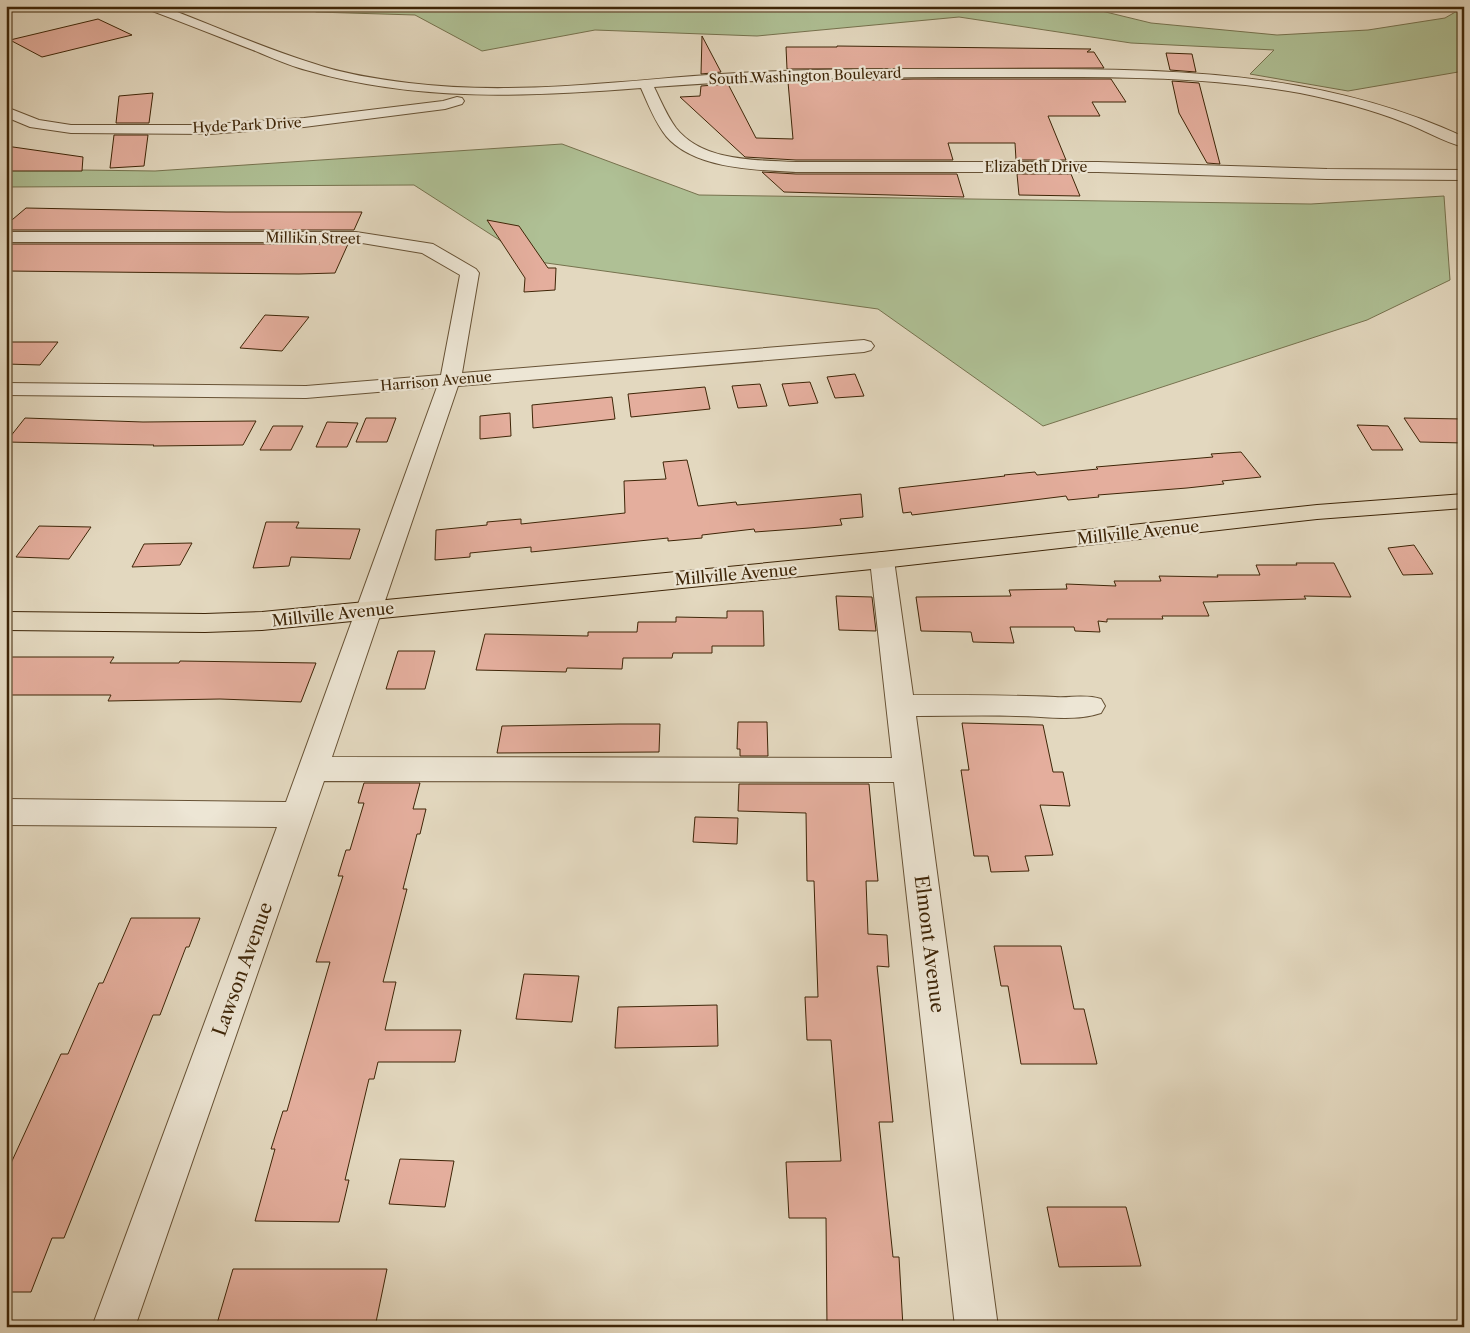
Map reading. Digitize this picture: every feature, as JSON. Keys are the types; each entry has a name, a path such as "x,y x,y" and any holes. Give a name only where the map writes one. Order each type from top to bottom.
{"main road":[{"name":"Millville Avenue","path":"6,621 205,623 262,621 882,560 1318,512 1464,501"}],"street":[{"name":"South Washington Boulevard","path":"151,6 309,67 334,74 413,88 488,93 546,92 755,75 854,72 1177,74 1296,88 1350,100 1401,115 1464,144"},
{"name":"Elizabeth Drive","path":"646,84 670,131 681,142 703,154 729,161 758,165 796,167 1098,167 1327,174 1464,175"},
{"name":"Hyde Park Drive","path":"6,110 13,115 44,125 68,128 114,130 220,129 319,121 445,105 488,93"},
{"name":"Millikin Street","path":"6,237 356,237 427,248 470,273 450,380 369,610"},
{"name":"Harrison Avenue","path":"6,389 306,392 864,346"},
{"name":"Elmont Avenue","path":"882,560 977,1327"},
{"name":"Lawson Avenue","path":"113,1327 314,769 369,610"},
{"path":"900,706 1091,706"},
{"path":"314,769 908,770"},
{"path":"6,812 297,815"}],"green space":[{"path":"306,6 1081,6 1151,23 1277,35 1368,30 1445,18 1464,7 1464,71 1348,91 1250,74 1274,50 1131,43 959,17 757,36 595,30 482,51 415,15 316,12"},
{"path":"562,144 699,195 1311,204 1444,196 1450,280 1367,320 1043,426 878,309 532,261 414,185 6,187 6,169 155,171"}],"building":[{"path":"98,19 132,35 42,57 10,40"},
{"path":"702,36 721,72 701,74"},
{"path":"786,47 1091,49 1087,52 1094,52 1104,68 787,69"},
{"path":"1166,53 1192,54 1196,72 1170,70"},
{"path":"913,79 1111,79 1126,102 1092,102 1100,116 1048,116 1066,160 1016,160 1015,143 948,143 953,160 796,160 745,157 680,97 700,96 701,86 728,84 756,138 793,139 788,82"},
{"path":"1172,81 1199,83 1220,164 1207,163 1179,113"},
{"path":"153,93 149,123 116,123 119,96"},
{"path":"114,135 148,135 144,166 110,168"},
{"path":"6,146 83,157 82,171 6,171"},
{"path":"762,172 796,174 957,174 964,197 784,192"},
{"path":"1017,174 1071,174 1080,196 1019,195"},
{"path":"26,208 226,212 362,212 354,230 6,230 6,225"},
{"path":"487,220 519,226 548,268 556,268 555,290 524,292 525,278"},
{"path":"6,244 348,244 335,273 299,274 6,271"},
{"path":"265,315 309,317 282,351 240,348"},
{"path":"6,342 58,342 40,365 6,364"},
{"path":"855,374 864,396 835,398 827,377"},
{"path":"810,382 818,403 789,406 782,384"},
{"path":"760,384 767,406 738,408 732,386"},
{"path":"705,387 710,409 631,417 628,394"},
{"path":"612,397 615,419 533,428 532,405"},
{"path":"510,413 511,436 480,439 480,416"},
{"path":"25,418 143,422 256,421 243,445 153,446 6,442"},
{"path":"366,418 396,418 387,442 356,442"},
{"path":"1404,418 1464,419 1464,443 1420,442"},
{"path":"327,422 358,423 347,447 316,447"},
{"path":"1357,425 1388,426 1403,450 1372,450"},
{"path":"273,426 303,426 291,450 260,450"},
{"path":"1241,452 1261,477 1222,481 1224,484 1098,495 1099,497 1068,500 1066,496 912,515 911,512 903,513 899,488 1004,475 1035,472 1037,475 1098,469 1096,467 1213,457 1211,454"},
{"path":"687,460 698,506 736,502 737,505 861,494 863,517 840,519 842,525 755,532 754,529 702,535 702,538 668,541 668,538 531,552 531,547 470,553 470,557 435,560 436,530 487,525 487,522 521,519 521,524 625,513 624,481 666,479 663,462"},
{"path":"266,522 299,522 296,528 360,529 350,559 291,557 289,566 253,568"},
{"path":"39,526 91,527 69,559 16,557"},
{"path":"192,543 180,565 132,567 144,544"},
{"path":"1414,545 1433,574 1403,575 1388,548"},
{"path":"1296,563 1334,563 1351,597 1304,596 1306,599 1203,602 1209,616 1162,616 1163,619 1107,619 1107,622 1098,621 1100,632 1075,631 1074,627 1010,627 1014,643 973,642 971,632 921,631 916,597 1011,596 1009,590 1067,589 1066,584 1116,586 1114,581 1161,581 1159,576 1218,577 1217,575 1260,575 1256,565 1297,565"},
{"path":"836,596 872,597 876,631 839,630"},
{"path":"727,611 763,611 764,646 712,646 712,653 673,653 672,658 623,658 622,669 567,668 566,672 476,670 485,634 588,636 588,632 637,632 638,622 676,622 676,617 727,618"},
{"path":"398,651 435,651 425,689 386,689"},
{"path":"6,657 114,657 110,663 179,663 180,661 316,663 301,702 220,699 108,701 111,695 6,695"},
{"path":"738,722 767,722 768,756 740,756 740,749 737,749"},
{"path":"962,723 1043,725 1053,772 1063,772 1070,806 1040,805 1053,855 1025,856 1029,871 991,872 988,856 974,856 961,770 969,770"},
{"path":"660,724 659,752 497,753 502,726"},
{"path":"364,783 420,783 413,809 426,809 420,834 417,834 403,889 407,889 383,982 396,982 385,1030 461,1030 455,1062 378,1062 374,1079 369,1079 345,1180 349,1180 339,1222 255,1221 275,1149 271,1149 283,1111 287,1111 330,962 316,962 343,876 338,876 346,850 350,850 364,803 358,803"},
{"path":"739,784 869,784 878,881 866,881 868,934 887,935 889,967 877,966 893,1122 879,1122 893,1257 899,1257 903,1327 827,1327 826,1218 789,1218 786,1162 841,1161 831,1040 807,1040 805,997 818,997 814,881 807,881 806,813 738,811"},
{"path":"695,817 738,818 737,844 693,842"},
{"path":"131,918 200,918 189,947 186,947 160,1015 153,1015 64,1238 52,1238 31,1292 6,1292 6,1174 61,1054 68,1054 99,983 103,983"},
{"path":"994,946 1061,946 1074,1009 1084,1009 1097,1064 1021,1064 1008,986 1001,986"},
{"path":"524,974 579,976 572,1022 516,1019"},
{"path":"717,1005 718,1046 615,1048 618,1007"},
{"path":"400,1159 454,1161 445,1207 389,1204"},
{"path":"1047,1207 1126,1207 1141,1266 1059,1267"},
{"path":"233,1269 387,1269 375,1327 216,1327"}]}
